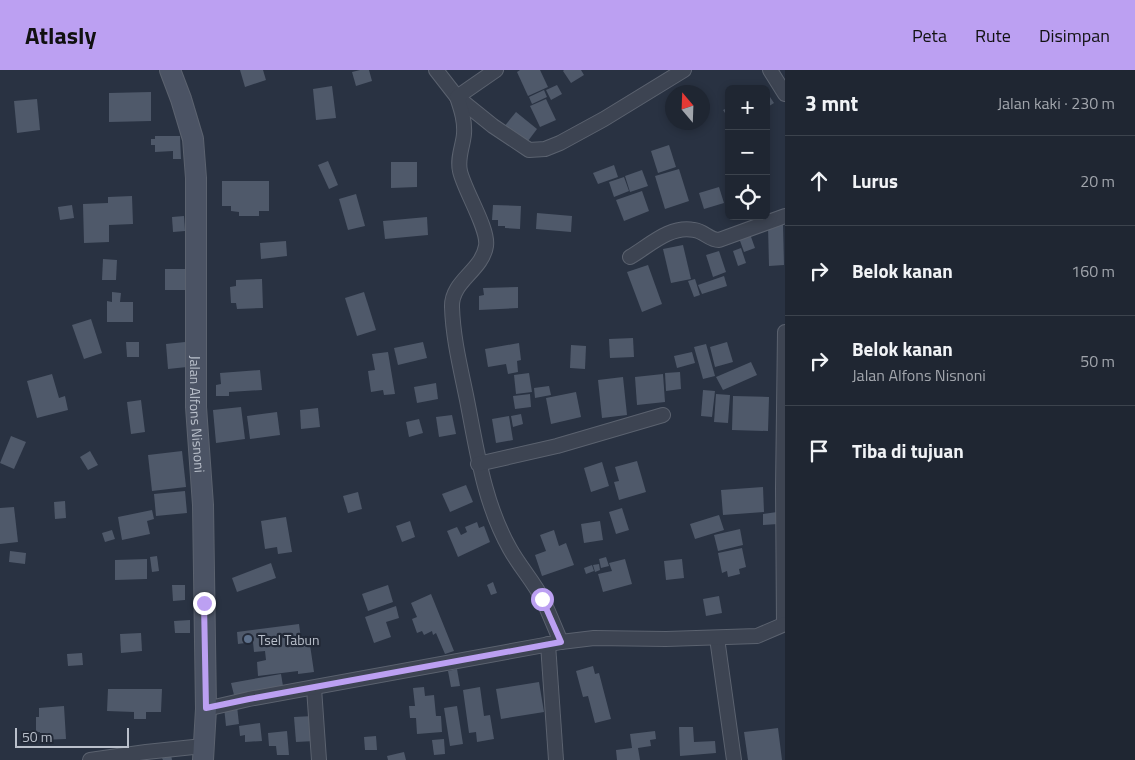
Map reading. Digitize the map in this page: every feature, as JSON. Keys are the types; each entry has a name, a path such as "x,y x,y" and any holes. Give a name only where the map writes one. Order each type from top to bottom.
{"main road":[{"name":"Jalan Alfons Nisnoni","path":"170,70 193,139 196,178 196,407 203,505 206,708 203,753"}],"street":[{"path":"436,70 457,97 513,141 529,150 545,149 560,143 604,119 684,70"},
{"path":"457,97 496,70"},
{"path":"770,70 785,94"},
{"path":"457,97 464,117 464,134 459,158 460,170 484,233 486,245 481,258 454,291 451,304 454,336 478,464 492,508 510,548 542,599 554,643 556,760"},
{"path":"630,257 669,233 694,230 713,240 719,240 785,216"},
{"path":"206,708 554,643 594,638 666,640 757,636 785,624 785,332"},
{"path":"478,464 557,446 663,415"},
{"path":"717,638 734,760"},
{"path":"314,688 319,760"},
{"path":"90,760 146,752 203,753"}],"building":[{"path":"240,70 263,70 266,80 245,87"},
{"path":"369,70 372,81 356,86 352,72"},
{"path":"520,70 540,70 548,87 528,96 517,72"},
{"path":"564,70 581,70 584,75 571,83"},
{"path":"557,85 562,94 551,100 546,90"},
{"path":"332,86 336,118 316,120 313,89"},
{"path":"544,90 547,97 532,104 529,97"},
{"path":"151,92 151,121 109,122 109,93"},
{"path":"770,97 774,103 770,106"},
{"path":"37,99 40,130 17,133 14,101"},
{"path":"546,99 556,120 540,127 530,106"},
{"path":"516,112 537,129 525,145 503,128"},
{"path":"155,136 180,136 181,159 173,159 173,151 155,152 155,145 151,145 151,139 155,139"},
{"path":"669,145 676,167 658,173 651,151"},
{"path":"328,161 338,185 329,189 318,165"},
{"path":"391,162 417,162 417,187 391,188"},
{"path":"614,165 618,177 598,184 593,173"},
{"path":"679,169 689,201 665,209 655,176"},
{"path":"642,170 648,186 630,192 625,176"},
{"path":"624,177 629,191 614,197 609,182"},
{"path":"222,181 269,181 269,211 259,211 259,216 239,216 239,212 231,211 231,206 222,206"},
{"path":"719,187 724,203 704,209 699,193"},
{"path":"642,191 649,211 624,221 616,200"},
{"path":"356,194 365,226 348,230 339,199"},
{"path":"132,196 133,224 109,225 109,242 84,243 83,204 108,203 108,197"},
{"path":"72,205 74,218 60,220 58,207"},
{"path":"493,205 521,206 520,229 498,226 498,220 492,220"},
{"path":"537,213 572,216 571,232 536,229"},
{"path":"184,216 185,231 173,232 172,217"},
{"path":"427,217 428,235 385,239 383,221"},
{"path":"783,225 784,265 769,266 768,226"},
{"path":"750,234 755,248 744,252 739,238"},
{"path":"286,241 287,256 261,259 260,243"},
{"path":"683,245 691,279 671,283 663,249"},
{"path":"741,248 746,263 738,266 733,251"},
{"path":"719,251 726,272 713,277 706,255"},
{"path":"103,259 117,260 116,280 102,280"},
{"path":"648,265 662,304 642,312 627,272"},
{"path":"165,269 187,269 188,290 165,290"},
{"path":"724,276 727,286 702,294 698,285"},
{"path":"262,279 263,308 237,309 236,303 231,303 230,287 236,286 236,280"},
{"path":"695,279 700,295 694,297 688,281"},
{"path":"518,287 518,308 479,310 479,296 484,295 483,288"},
{"path":"112,292 121,293 120,302 133,302 133,322 107,322 107,301 112,302"},
{"path":"364,292 376,330 357,336 345,298"},
{"path":"91,319 102,353 84,359 72,325"},
{"path":"633,338 634,357 610,358 609,339"},
{"path":"126,342 139,342 139,357 127,357"},
{"path":"185,342 187,367 168,369 166,344"},
{"path":"423,342 427,358 398,365 394,348"},
{"path":"727,342 733,362 715,367 710,347"},
{"path":"519,343 521,360 517,361 518,372 508,374 506,364 488,367 485,349"},
{"path":"706,344 715,376 703,379 694,347"},
{"path":"571,345 586,346 585,369 570,368"},
{"path":"388,352 395,394 384,395 383,390 371,392 368,371 375,370 372,354"},
{"path":"692,352 695,363 677,368 674,356"},
{"path":"751,362 757,375 723,390 716,377"},
{"path":"260,370 262,390 229,392 229,396 216,396 216,385 221,384 220,373"},
{"path":"680,372 681,389 666,391 665,373"},
{"path":"529,373 532,392 516,394 514,375"},
{"path":"52,374 59,398 65,396 68,410 37,418 27,381"},
{"path":"663,374 665,402 637,405 635,377"},
{"path":"623,377 627,415 602,418 598,380"},
{"path":"436,383 438,399 417,403 414,387"},
{"path":"549,386 551,395 535,398 534,388"},
{"path":"703,390 715,391 712,417 701,416"},
{"path":"576,392 581,417 551,424 546,398"},
{"path":"530,394 531,407 515,409 513,396"},
{"path":"716,394 730,395 728,423 714,422"},
{"path":"733,396 769,397 768,431 732,430"},
{"path":"141,400 145,432 131,434 127,402"},
{"path":"241,407 245,439 216,443 213,410"},
{"path":"318,408 320,427 301,429 300,410"},
{"path":"277,412 280,435 250,439 247,416"},
{"path":"521,414 523,424 513,427 511,416"},
{"path":"452,415 456,434 439,437 436,417"},
{"path":"509,416 513,440 496,443 492,419"},
{"path":"419,419 423,433 409,437 406,422"},
{"path":"11,436 26,442 14,469 0,463"},
{"path":"90,451 98,465 88,470 80,457"},
{"path":"182,451 186,487 152,491 148,455"},
{"path":"637,461 646,492 619,500 614,482 619,481 615,467"},
{"path":"602,462 609,486 591,492 584,468"},
{"path":"466,485 473,502 450,512 442,494"},
{"path":"763,487 764,512 723,515 721,490"},
{"path":"185,491 187,513 156,516 154,494"},
{"path":"358,492 362,509 348,513 343,496"},
{"path":"65,501 66,518 55,519 54,502"},
{"path":"14,507 18,542 0,544 0,508"},
{"path":"622,508 629,530 616,534 609,512"},
{"path":"152,510 154,519 147,521 150,534 122,540 118,517"},
{"path":"777,512 778,524 763,525 763,514"},
{"path":"719,515 724,530 695,539 690,524"},
{"path":"286,517 292,552 278,554 277,547 265,549 261,521"},
{"path":"410,521 415,537 402,542 396,526"},
{"path":"600,521 603,540 584,543 581,524"},
{"path":"477,522 479,528 484,526 490,542 458,557 447,531 457,527 461,535 467,532 465,527"},
{"path":"740,529 743,545 718,551 714,535"},
{"path":"112,530 115,539 105,542 102,533"},
{"path":"554,530 559,546 566,543 574,565 542,576 535,555 546,551 540,535"},
{"path":"742,548 746,567 739,569 740,574 728,577 727,571 722,573 718,553"},
{"path":"10,551 26,553 25,564 9,562"},
{"path":"157,556 159,571 152,572 150,557"},
{"path":"606,557 609,566 601,568 599,559"},
{"path":"147,559 147,579 115,580 115,560"},
{"path":"625,559 632,584 603,592 598,574 612,571 609,563"},
{"path":"682,559 684,578 666,580 664,561"},
{"path":"271,563 276,578 237,592 232,578"},
{"path":"599,564 600,570 595,572 593,565"},
{"path":"592,565 594,571 586,574 584,568"},
{"path":"493,582 497,593 491,595 487,585"},
{"path":"172,585 185,585 185,600 173,601"},
{"path":"388,585 393,602 368,611 362,594"},
{"path":"431,594 454,651 445,654 436,633 433,635 432,631 424,635 422,631 417,633 412,619 417,617 411,603"},
{"path":"719,596 722,613 706,616 703,599"},
{"path":"396,606 399,618 386,622 391,637 374,643 365,617"},
{"path":"190,620 190,633 175,633 174,621"},
{"path":"299,624 301,639 309,638 314,672 298,674 298,671 258,676 257,662 266,660 265,651 254,652 253,642 238,644 237,632"},
{"path":"141,633 142,651 121,653 120,634"},
{"path":"82,653 83,665 68,666 67,654"},
{"path":"593,666 595,674 599,673 611,719 595,723 588,696 583,697 576,671"},
{"path":"457,669 460,686 451,687 448,671"},
{"path":"281,674 283,686 234,695 231,683"},
{"path":"539,682 544,712 501,719 496,689"},
{"path":"424,687 425,696 434,695 436,716 441,716 442,732 417,734 416,718 410,718 409,706 415,706 413,688"},
{"path":"480,687 484,716 490,715 494,739 477,742 476,732 469,733 463,690"},
{"path":"108,689 162,689 161,712 146,712 146,719 134,719 134,712 107,711"},
{"path":"64,706 66,739 40,740 40,732 36,732 36,717 39,717 39,708"},
{"path":"237,706 239,724 226,726 224,707"},
{"path":"457,706 463,744 450,746 444,708"},
{"path":"313,716 315,741 296,742 294,717"},
{"path":"260,723 262,741 245,742 245,735 240,736 239,726"},
{"path":"679,727 693,727 694,742 715,741 716,753 680,756"},
{"path":"778,728 782,760 748,760 744,732"},
{"path":"287,731 289,755 277,755 276,746 269,746 268,733"},
{"path":"655,731 656,739 650,740 651,746 638,748 640,760 617,760 616,750 632,748 630,734"},
{"path":"376,736 377,750 365,750 364,737"},
{"path":"444,739 445,754 434,755 432,740"},
{"path":"404,752 406,760 388,760 387,756"},
{"path":"171,755 172,760 163,760 162,758"}],"place":[{"name":"Tsel Tabun","path":"248,639"}],"route":[{"path":"204,603 206,708 561,642 542,599"}]}
